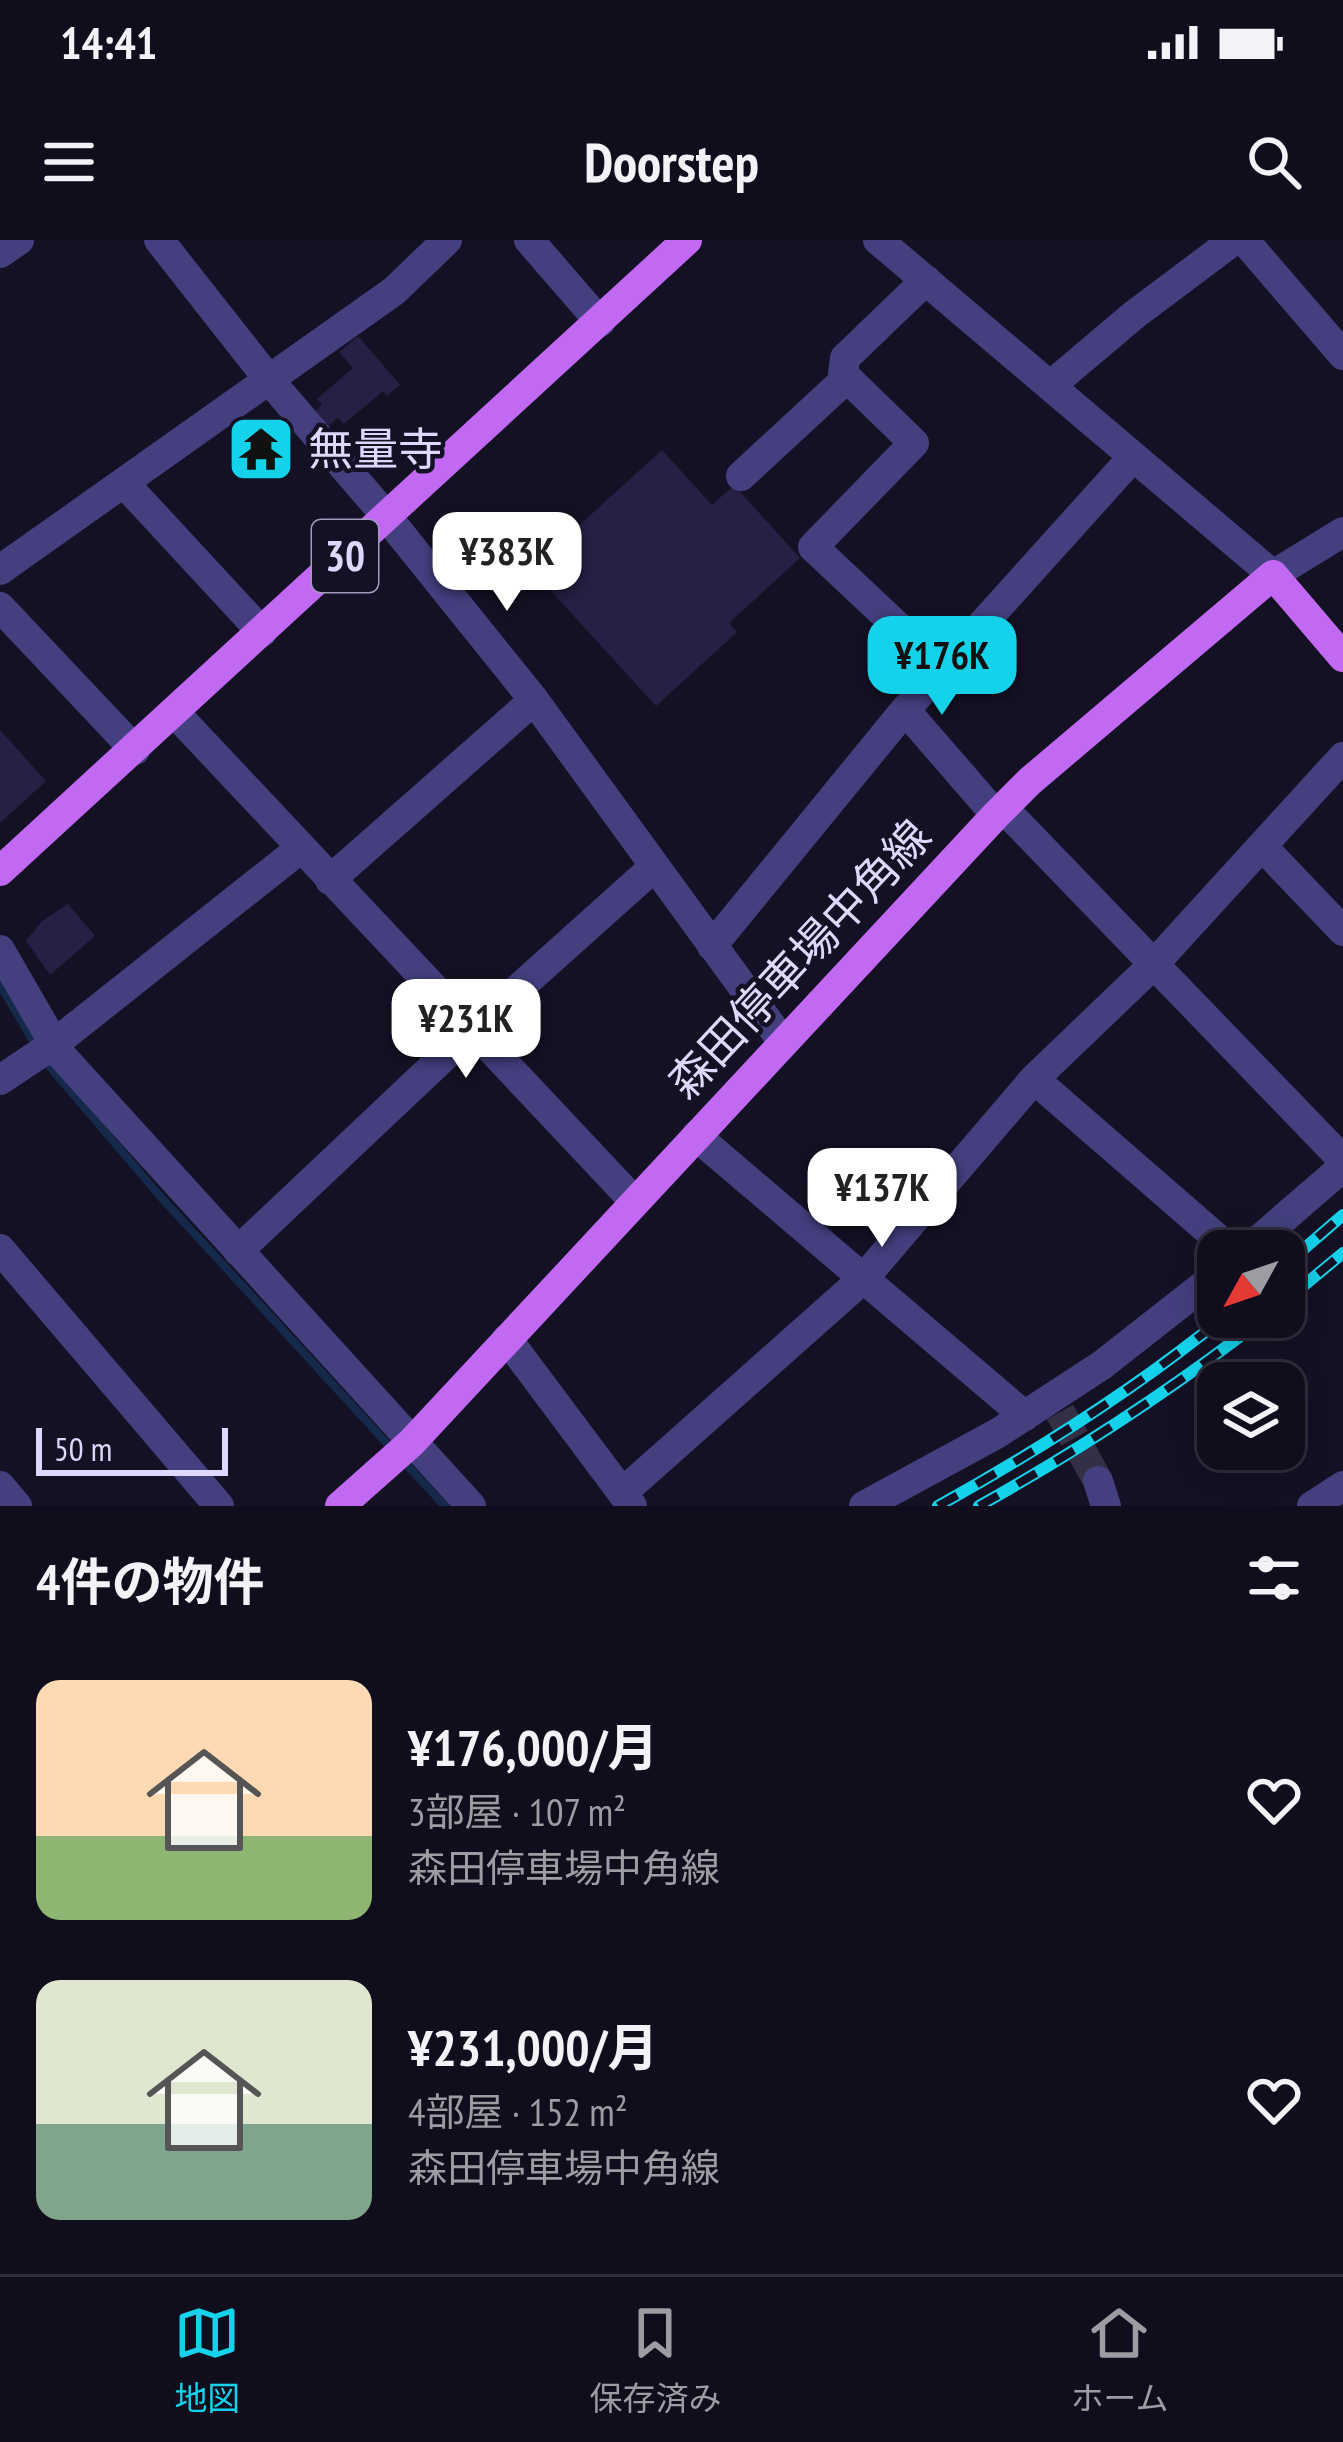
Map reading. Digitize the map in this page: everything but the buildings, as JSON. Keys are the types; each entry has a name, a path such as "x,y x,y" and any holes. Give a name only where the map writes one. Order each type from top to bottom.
{"main road":[{"name":"30","path":"0,871 688,240"},
{"path":"1273,575 1343,658"},
{"name":"森田停車場中角線","path":"340,1506 400,1452 1030,781 1273,575"}],"street":[{"path":"0,253 19,240"},
{"path":"159,240 534,700 783,1042"},
{"path":"0,570 394,291 447,240"},
{"path":"529,240 600,322"},
{"path":"878,240 1273,575 1343,532"},
{"path":"1050,386 1233,241 1343,355"},
{"path":"926,280 845,358 843,374 914,443 813,547 943,669"},
{"path":"741,476 847,378"},
{"path":"712,946 905,710 1133,457"},
{"path":"124,483 262,632"},
{"path":"0,607 135,749"},
{"path":"330,880 534,700"},
{"path":"905,710 1343,1164 1269,1230"},
{"path":"175,713 635,1202"},
{"path":"507,1339 627,1500 864,1278 1034,1079 1154,964 1343,757"},
{"path":"1262,846 1343,931"},
{"path":"0,1080 54,1044 301,848"},
{"path":"238,1252 471,1031 654,867"},
{"path":"0,950 54,1044 238,1252 400,1452 471,1506"},
{"path":"1034,1079 1208,1230"},
{"path":"696,1136 864,1278 1046,1409"},
{"path":"0,1249 219,1506"},
{"path":"864,1506 1046,1409 1197,1290"},
{"path":"0,1486 16,1506"},
{"path":"1312,1506 1343,1486"}],"waterway":[{"path":"0,985 36,1046"},
{"path":"43,1059 159,1195 393,1450"},
{"path":"403,1461 445,1506"}],"tunnel":[{"path":"1060,1412 1098,1481"}],"railway":[{"path":"1305,1248 1343,1215"},
{"path":"1305,1285 1343,1253"},
{"path":"938,1506 1085,1418 1197,1338"},
{"path":"979,1506 1126,1417 1237,1338"}],"place":[{"name":"無量寺","path":"261,449"}]}
